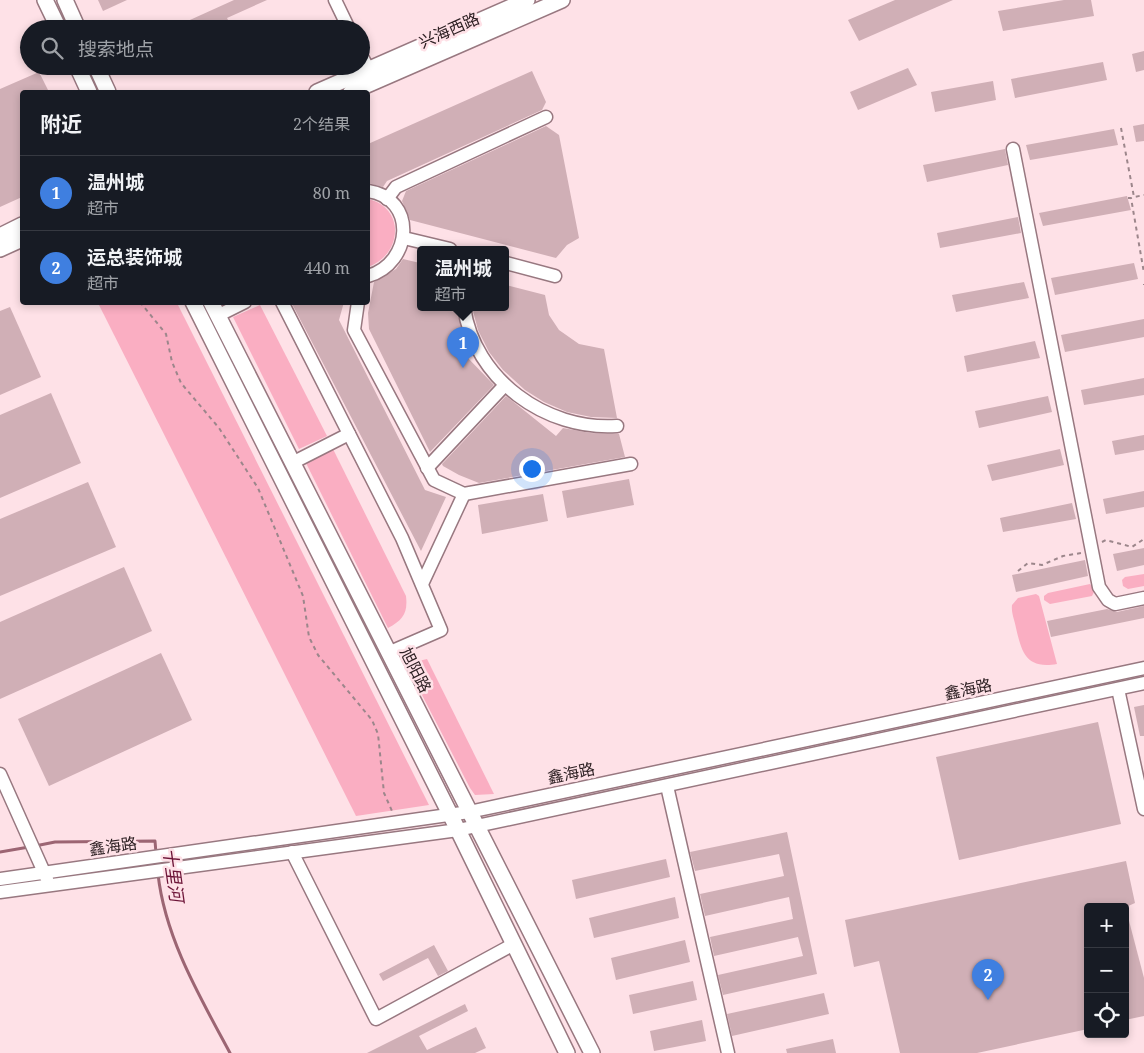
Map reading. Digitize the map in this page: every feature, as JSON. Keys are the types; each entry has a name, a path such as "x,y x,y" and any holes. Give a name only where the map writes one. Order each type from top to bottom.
{"main road":[{"path":"45,0 55,20"},
{"path":"65,0 74,20"},
{"name":"兴海西路","path":"370,70 527,0"},
{"name":"兴海西路","path":"356,90 562,0"},
{"path":"81,75 88,90"},
{"path":"100,75 107,90"},
{"name":"兴海西路","path":"322,90 357,75"},
{"path":"0,236 20,227"},
{"path":"0,249 20,240"},
{"name":"旭阳路","path":"195,305 451,815 567,1053"},
{"name":"旭阳路","path":"212,305 592,1053"}],"street":[{"path":"335,0 345,20"},
{"path":"387,199 396,187 546,117"},
{"path":"1014,149 1099,587 1108,600 1115,604 1144,598"},
{"path":"370,192 387,199 397,209 403,223 404,238 399,252 391,264 378,273 370,275"},
{"path":"404,238 437,246"},
{"path":"509,264 555,276"},
{"path":"218,316 239,305"},
{"path":"284,305 402,538 441,630 388,653"},
{"path":"358,305 354,330 434,480 464,494 631,464"},
{"path":"465,311 470,329 483,357 505,385 535,407 564,420 605,427 617,426"},
{"path":"427,468 505,385"},
{"path":"292,463 349,434"},
{"path":"422,584 464,494"},
{"name":"鑫海路","path":"0,879 469,812 1144,668"},
{"name":"鑫海路","path":"0,892 45,873 144,872 476,827 1144,683"},
{"path":"1118,689 1144,809"},
{"path":"0,774 45,873"},
{"path":"667,786 728,1053"},
{"path":"292,852 376,1019 514,944"}],"path":[{"path":"1121,128 1144,273"},
{"path":"1131,198 1144,195"},
{"path":"142,305 166,334 172,362 181,383 219,428 258,488 303,596 309,638 318,655 372,720 378,734 382,752 384,793 392,810 398,811"}],"shaded area":[{"path":"370,200 380,204 389,212 394,221 393,243 388,253 370,266"},
{"path":"99,305 178,305 429,805 356,816"},
{"path":"260,305 327,436 299,449 233,317"},
{"path":"332,447 406,596 406,607 401,619 388,628 305,461"},
{"path":"1144,574 1144,586 1128,589 1123,586 1122,580 1125,577"},
{"path":"1090,584 1095,590 1092,596 1050,604 1044,600 1044,596 1048,593"},
{"path":"1036,594 1039,596 1057,664 1047,665 1032,662 1024,652 1018,637 1012,605 1018,598"},
{"path":"427,659 494,794 475,795 470,788 406,664"}],"building":[{"path":"98,0 127,0 103,11"},
{"path":"234,0 267,0 227,18 228,20 190,20"},
{"path":"895,0 953,0 859,41 848,20"},
{"path":"1064,0 1091,0 1094,16 1003,31 998,11"},
{"path":"1144,51 1144,70 1136,72 1132,54"},
{"path":"1103,62 1107,80 1015,98 1011,79"},
{"path":"908,68 917,85 858,110 850,92"},
{"path":"532,71 546,102 542,110 387,181 383,187 370,184 370,143"},
{"path":"32,75 40,75 48,90 20,90 20,198 0,207 0,89"},
{"path":"993,81 996,100 935,112 931,92"},
{"path":"1144,124 1144,141 1136,142 1133,126"},
{"path":"546,126 559,135 579,238 567,245 556,258 410,220 402,201 406,191"},
{"path":"1114,129 1118,145 1030,160 1026,145"},
{"path":"1005,149 1008,165 927,182 923,165"},
{"path":"1127,196 1131,210 1043,226 1039,213"},
{"path":"1018,217 1021,233 940,248 937,233"},
{"path":"403,259 417,262 417,311 457,311 465,341 462,344 469,351 465,355 494,385 430,452 369,329 368,313 374,282 396,269"},
{"path":"1134,263 1138,279 1055,295 1051,278"},
{"path":"1024,282 1029,298 956,312 952,295"},
{"path":"509,286 545,295 549,315 559,330 579,344 604,349 617,418 591,417 567,412 544,402 525,390 503,370 489,352 478,330 473,311 509,311"},
{"path":"293,305 343,305 339,320 425,490 446,497 421,551"},
{"path":"10,307 41,377 0,395 0,311"},
{"path":"1144,319 1144,337 1065,352 1061,335"},
{"path":"1035,341 1040,358 967,372 964,356"},
{"path":"1144,378 1144,395 1084,405 1081,390"},
{"path":"51,393 81,463 0,498 0,415"},
{"path":"506,396 556,436 563,428 590,433 619,434 625,457 479,483 443,466 442,464"},
{"path":"1048,396 1052,412 979,428 975,411"},
{"path":"1144,435 1144,450 1115,455 1112,441"},
{"path":"1060,449 1064,465 992,481 987,465"},
{"path":"629,479 634,505 567,518 562,491"},
{"path":"88,482 116,547 0,596 0,519"},
{"path":"1144,491 1144,507 1106,514 1103,499"},
{"path":"543,494 548,521 482,534 478,505"},
{"path":"1072,503 1076,519 1003,532 1000,518"},
{"path":"1144,548 1144,565 1117,571 1113,554"},
{"path":"1085,560 1088,576 1016,592 1012,575"},
{"path":"124,567 152,631 0,699 0,622"},
{"path":"1144,606 1144,618 1051,637 1047,621 1107,609 1117,612"},
{"path":"161,653 192,720 49,786 18,719"},
{"path":"1144,705 1144,736 1140,736 1134,707"},
{"path":"1098,722 1121,824 959,860 936,757"},
{"path":"787,832 817,974 723,995 718,975 803,956 798,937 714,956 710,937 793,919 789,897 705,916 700,894 784,876 779,854 695,871 690,852"},
{"path":"666,859 670,877 576,899 572,880"},
{"path":"1126,861 1135,903 1129,906 1129,903 1084,903 1084,1030 977,1053 900,1053 879,961 854,967 845,920"},
{"path":"675,897 679,918 594,938 589,918"},
{"path":"1129,921 1144,978 1144,1016 1129,1019"},
{"path":"685,940 690,962 616,980 611,958"},
{"path":"434,945 448,971 438,976 428,958 383,981 379,974"},
{"path":"693,981 697,1000 633,1014 629,995"},
{"path":"824,993 829,1014 732,1036 727,1014"},
{"path":"465,1004 468,1011 419,1036 427,1050 476,1027 486,1048 475,1053 367,1053"},
{"path":"702,1020 706,1041 654,1051 650,1031"},
{"path":"833,1039 836,1053 787,1053 786,1049"}],"waterway":[{"name":"十里河","path":"35,846 55,842 155,841 156,853"},
{"name":"十里河","path":"0,852 29,847"},
{"name":"十里河","path":"158,874 162,898 176,944 196,989 230,1053"}],"place":[{"name":"温州城","path":"463,368"},
{"name":"运总装饰城","path":"988,1000"}]}
